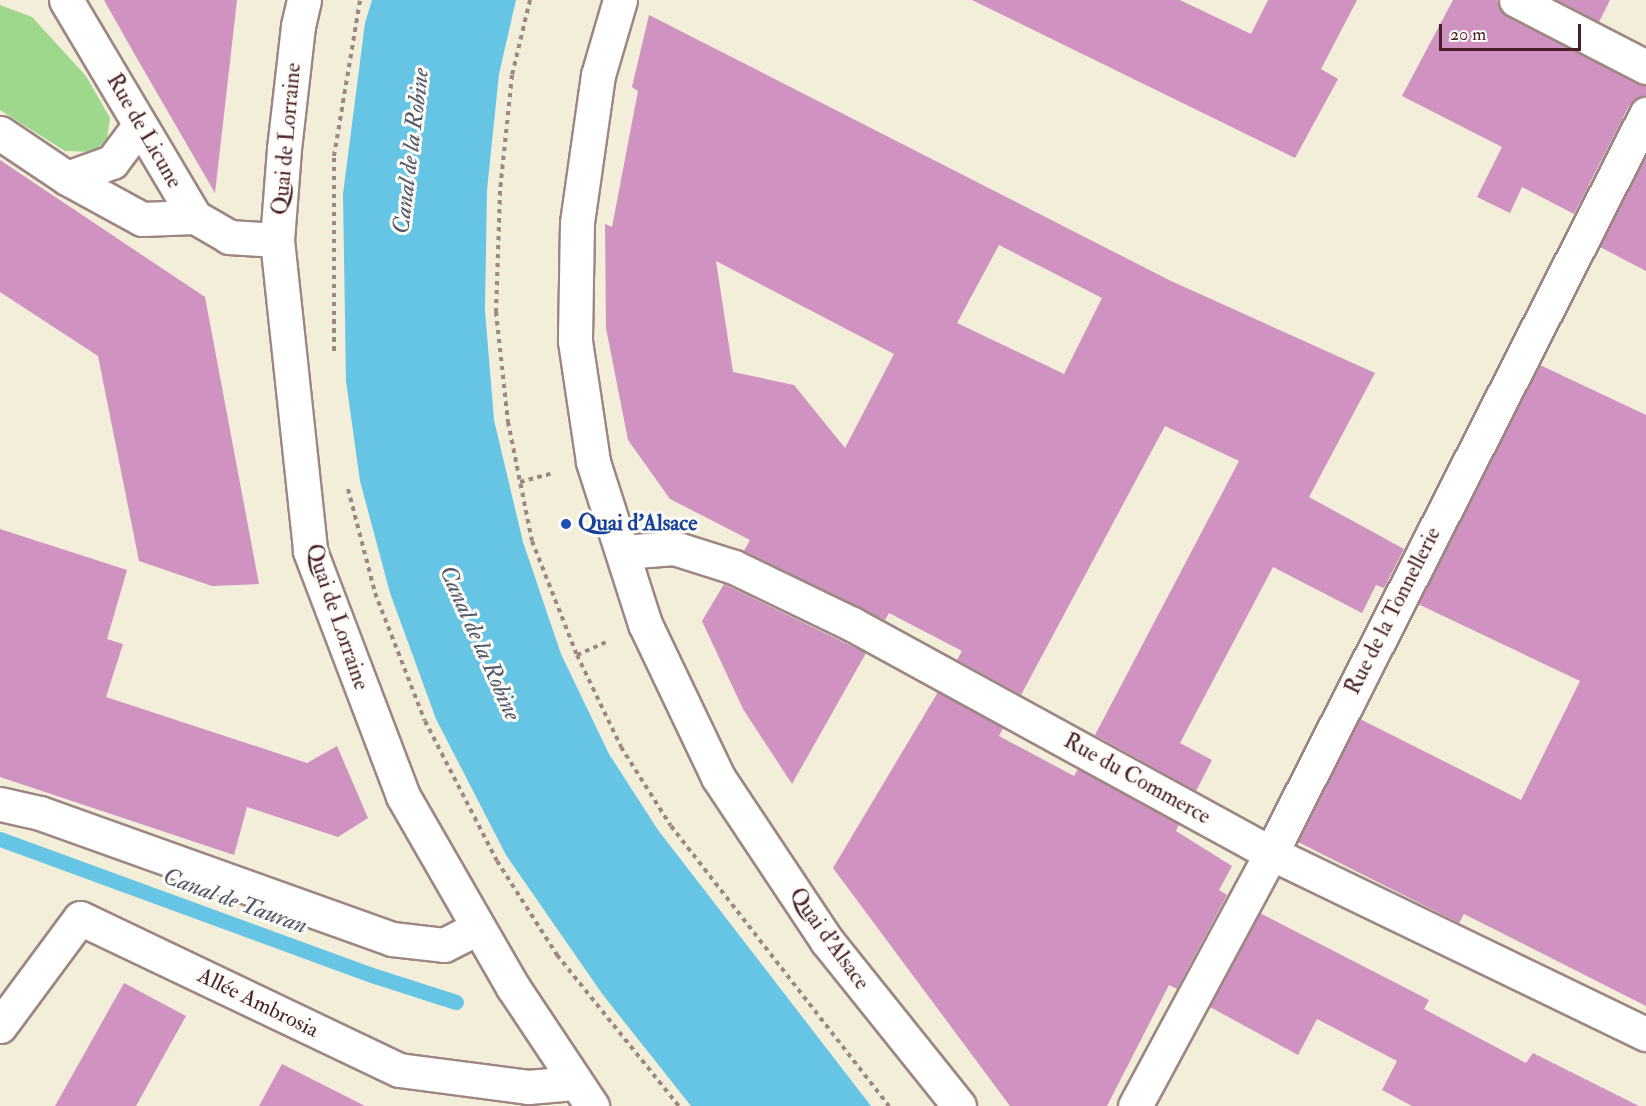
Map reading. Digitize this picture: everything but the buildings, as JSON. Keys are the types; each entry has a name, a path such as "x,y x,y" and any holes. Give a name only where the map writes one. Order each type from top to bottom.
{"street":[{"name":"Rue de Licune","path":"48,0 94,45"},
{"name":"Rue de Licune","path":"66,0 195,217"},
{"name":"Quai de Lorraine","path":"304,0 298,26 284,149 277,240 310,551 403,796 477,928 583,1095"},
{"name":"Quai d'Alsace","path":"620,0 598,75 577,223 575,341 593,462 645,624 718,777 827,940 959,1106"},
{"path":"1516,0 1646,67"},
{"name":"Rue de la Tonnellerie","path":"1135,1106 1271,853 1646,114"},
{"path":"67,178 112,162 139,126"},
{"path":"0,133 67,178 142,219 195,217 229,237 277,240"},
{"name":"Rue du Commerce","path":"623,552 674,548 734,567 852,624 1271,853 1646,1035"},
{"path":"0,804 40,813 392,939 444,945 477,928"},
{"name":"Allée Ambrosia","path":"0,1026 80,918 399,1071 583,1095"}],"path":[{"path":"334,355 334,156 360,0"},
{"path":"347,487 375,593 425,721 497,861 557,955 679,1106"}],"green space":[{"path":"0,5 32,17 86,76 110,118 107,139 94,152 65,151 0,110"}],"water":[{"name":"Canal de la Robine","path":"372,0 516,0 499,74 487,190 485,310 494,420 523,542 561,654 609,754 658,830 871,1106 691,1106 603,995 506,855 436,719 390,593 360,481 346,381 343,194 365,23"}],"waterway":[{"name":"Canal de Tauran","path":"0,839 375,976 456,1002"}],"place":[{"name":"Quai d'Alsace","path":"566,524"}]}
